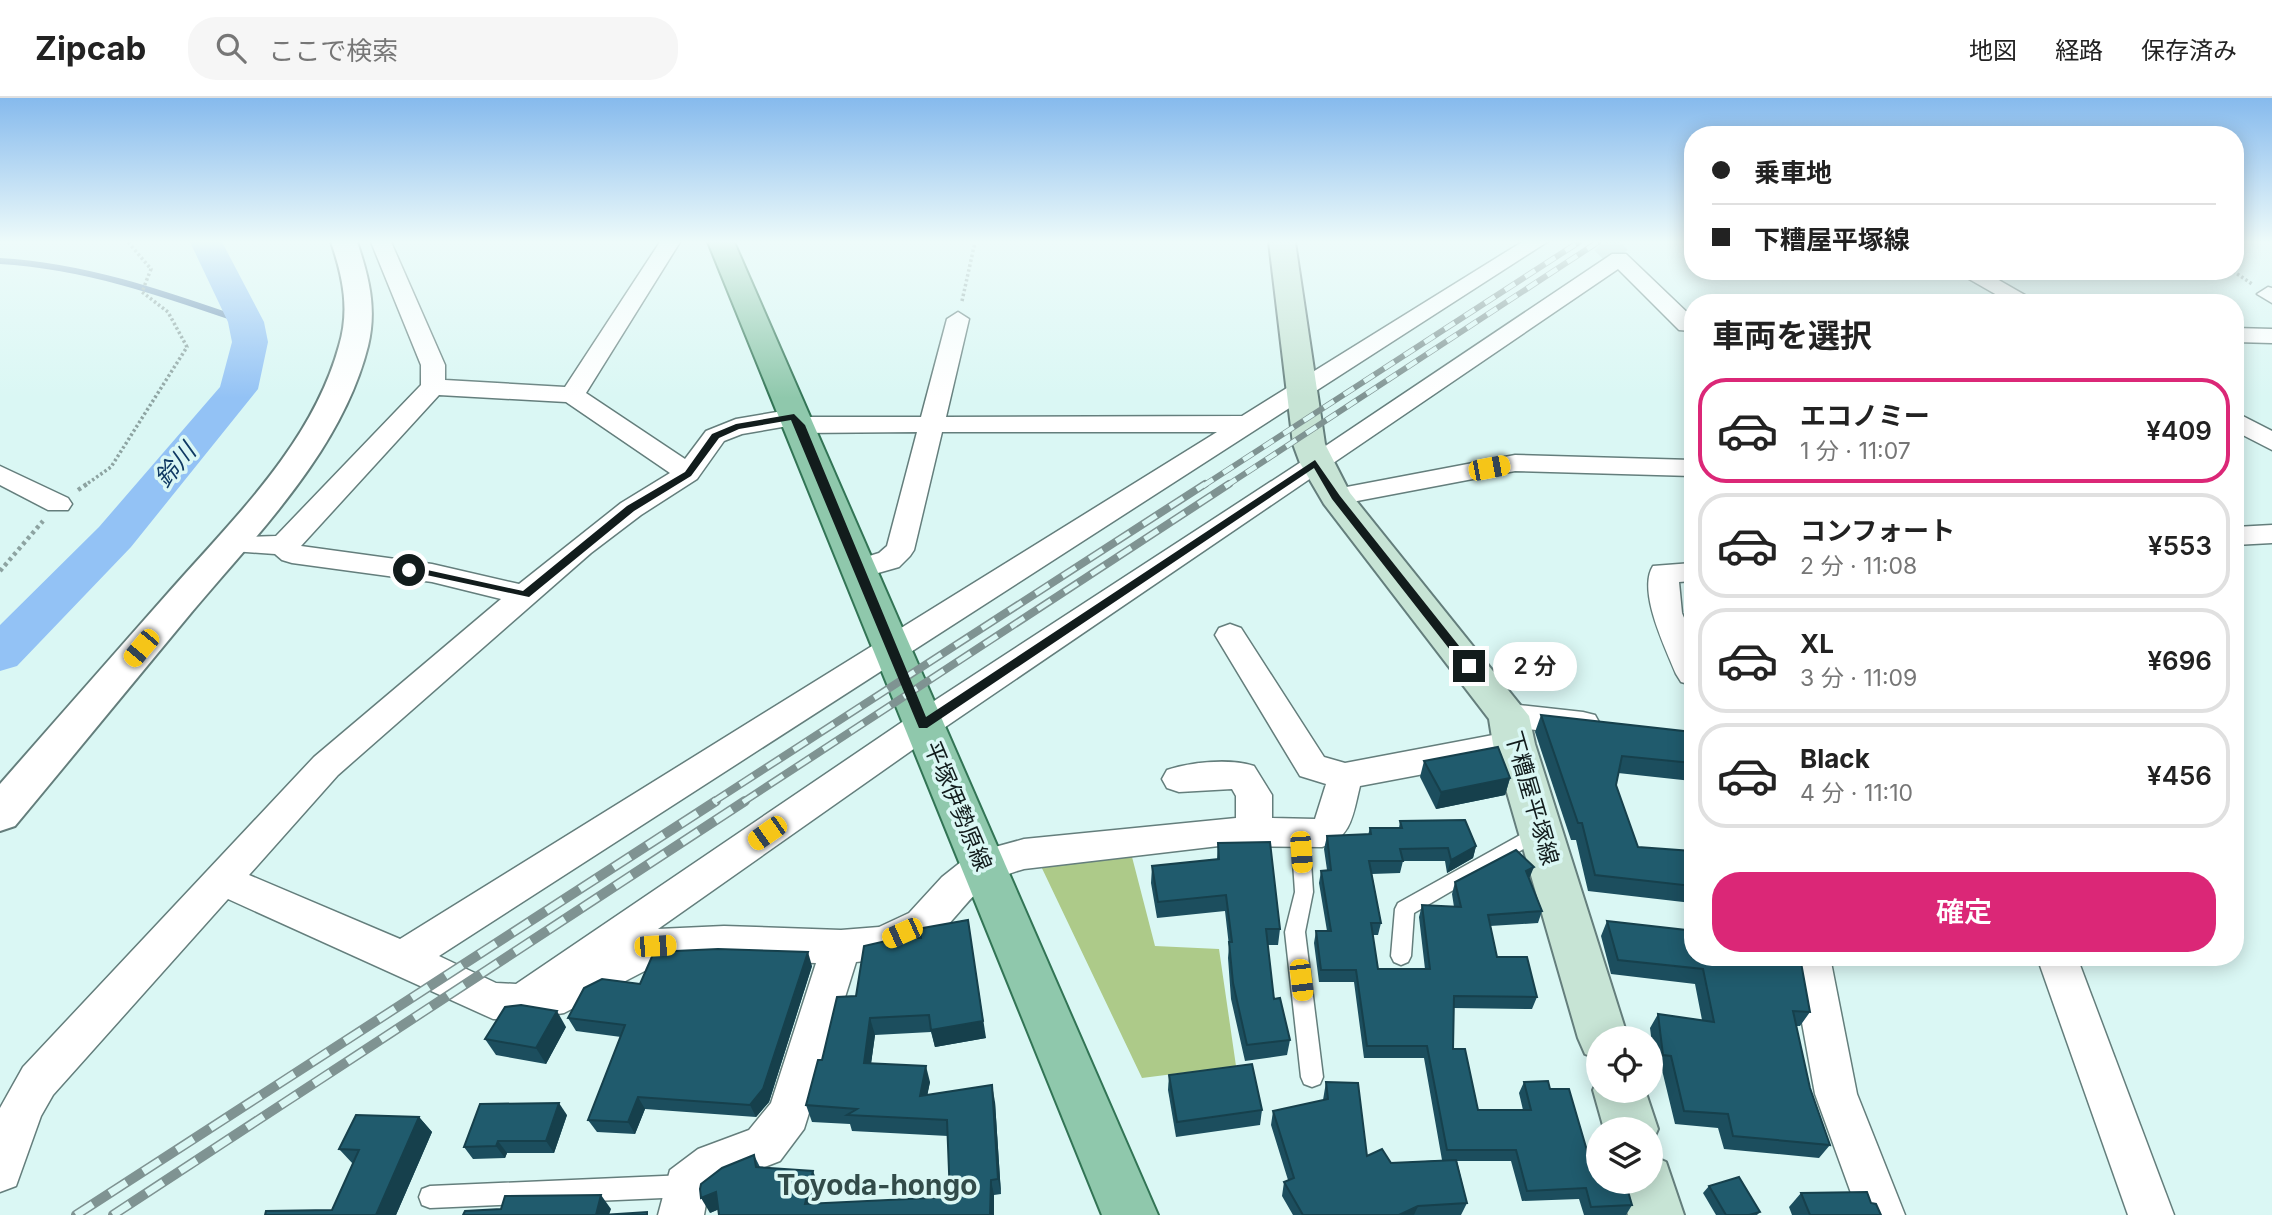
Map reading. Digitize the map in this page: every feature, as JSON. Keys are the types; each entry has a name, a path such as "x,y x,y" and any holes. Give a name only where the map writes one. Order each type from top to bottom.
{"main road":[{"name":"平塚伊勢原線","path":"744,294 857,570 1130,1215"},
{"name":"下糟屋平塚線","path":"1289,294 1301,394 1315,463 1336,497 1512,730 1600,1026"},
{"path":"1650,1194 1656,1215"}],"street":[{"path":"0,814 229,544 309,441 335,395 354,348 361,309 359,294"},
{"path":"283,545 433,387 433,365 403,294"},
{"path":"572,395 637,294"},
{"path":"404,958 1456,294"},
{"path":"523,1002 923,725 1565,294"},
{"path":"1656,294 1684,322"},
{"path":"857,570 889,560 900,550 958,319"},
{"path":"2244,335 2272,336"},
{"path":"433,387 572,395 688,474"},
{"path":"0,1170 22,1107 38,1081 326,766 525,595 631,509 688,474 715,436 736,427 797,421 932,425 1249,424"},
{"path":"2244,425 2272,442"},
{"path":"1336,497 1514,463 1684,468"},
{"path":"0,474 58,504"},
{"path":"2244,536 2272,534"},
{"path":"229,544 283,545 292,554 432,573 525,595"},
{"path":"1684,572 1663,573 1667,613 1684,654"},
{"path":"1230,635 1312,767 1345,776 1512,730 1614,727"},
{"path":"1179,779 1242,775 1254,795 1254,832"},
{"path":"221,879 404,958 493,1001 523,1002 564,995 655,946 724,943 841,947 882,943 923,925 954,888 984,865 1024,855 1219,832 1322,833 1333,824 1345,776"},
{"path":"684,1200 714,1165 764,1146 789,1114 841,947"},
{"path":"1812,966 1836,1094 1890,1213"},
{"path":"2060,966 2151,1215"}],"lane":[{"path":"1401,956 1405,909 1541,831"},
{"path":"1300,832 1304,891 1295,932 1312,1077"},
{"path":"430,1197 684,1200"}],"path":[{"path":"0,571 58,504 111,467 187,347 168,312 145,294"},
{"path":"958,319 963,294"}],"green space":[{"path":"1131,853 1155,946 1219,949 1236,1066 1142,1078 1039,862"}],"building":[{"path":"1541,715 1684,731 1684,762 1622,756 1616,785 1638,847 1684,850 1684,885 1595,875 1582,823 1578,823"},
{"path":"1498,747 1510,778 1441,792 1424,761"},
{"path":"1465,820 1476,846 1451,860 1448,848 1400,849 1403,861 1369,861 1381,923 1371,923 1378,969 1430,969 1422,905 1461,907 1455,882 1516,850 1534,867 1526,871 1542,911 1488,915 1497,957 1527,957 1537,997 1454,996 1453,1049 1465,1049 1478,1110 1531,1110 1524,1082 1548,1081 1550,1089 1569,1089 1586,1147 1586,1188 1527,1191 1516,1150 1447,1150 1427,1046 1367,1046 1356,970 1321,970 1316,931 1331,931 1321,871 1331,870 1327,836 1371,834 1370,828 1402,828 1400,821"},
{"path":"1270,842 1280,929 1266,929 1274,999 1280,998 1290,1040 1247,1045 1233,983 1229,942 1232,942 1226,895 1158,902 1152,866 1219,859 1218,843"},
{"path":"968,920 983,1021 931,1030 929,1015 870,1018 864,1063 926,1066 920,1096 992,1085 998,1179 991,1180 990,1215 719,1215 716,1192 701,1198 701,1184 722,1168 754,1155 756,1167 813,1171 805,1204 950,1197 947,1120 847,1115 857,1109 806,1105 818,1060 822,1060 837,997 856,996 864,946 899,938 921,938 920,930 923,928"},
{"path":"1607,921 1684,930 1684,966 1802,966 1810,1012 1793,1011 1810,1088 1830,1145 1733,1136 1728,1114 1684,1111 1671,1056 1663,1055 1663,1026 1659,1026 1658,1014 1714,1022 1703,969 1618,960"},
{"path":"718,949 808,952 763,1089 750,1105 638,1097 628,1122 588,1120 625,1025 568,1018 584,988 602,979 640,984 654,952"},
{"path":"521,1005 557,1011 536,1048 485,1039 505,1007"},
{"path":"1252,1064 1262,1110 1177,1122 1169,1075"},
{"path":"1326,1082 1358,1083 1367,1156 1382,1149 1391,1163 1456,1160 1467,1203 1418,1206 1399,1215 1303,1215 1284,1182 1294,1178 1273,1111 1328,1099"},
{"path":"559,1103 546,1141 498,1141 496,1146 464,1147 480,1104"},
{"path":"356,1115 419,1117 376,1215 265,1215 266,1211 332,1210 359,1150 339,1149"},
{"path":"1739,1177 1760,1212 1726,1215 1709,1186"},
{"path":"1867,1192 1871,1203 1876,1204 1881,1215 1810,1215 1801,1193"},
{"path":"1588,1194 1629,1194 1632,1205 1591,1207"},
{"path":"601,1195 596,1215 463,1215 465,1211 501,1209 505,1196"},
{"path":"647,1212 647,1215 602,1215"}],"waterway":[{"path":"161,294 246,322"},
{"name":"鈴川","path":"0,654 115,537 239,389 250,342 246,322 232,294"}],"railway":[{"path":"1203,486 1499,294"},
{"path":"1226,486 1519,294"},
{"path":"713,802 1205,484"},
{"path":"743,802 1229,484"},
{"path":"76,1215 716,801"},
{"path":"113,1215 745,801"}],"district":[{"name":"Toyoda-hongo","path":"877,1185"}],"route":[{"path":"409,570 525,595 631,509 688,474 715,436 736,427 794,417 800,425 857,570 923,725 1298,477 1315,463 1336,497 1469,666"}]}
